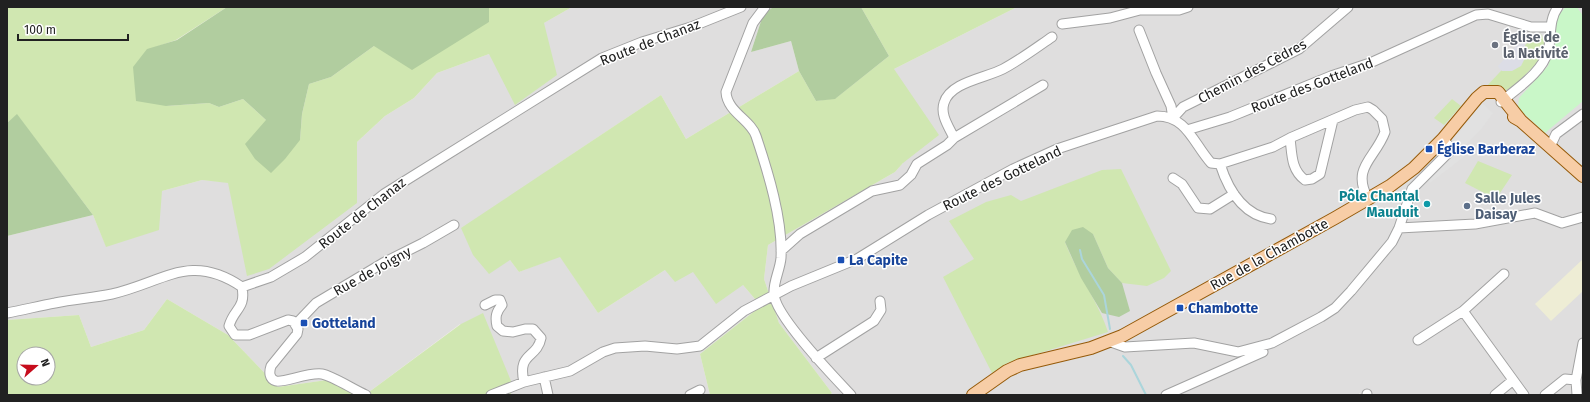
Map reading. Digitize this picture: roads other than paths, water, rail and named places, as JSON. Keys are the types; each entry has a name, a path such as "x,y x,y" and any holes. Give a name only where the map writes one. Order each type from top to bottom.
{"main road":[{"name":"Rue de la Chambotte","path":"972,395 1007,370 1020,364 1111,342 1368,199 1414,168 1443,139 1471,106 1485,98 1491,97 1503,101"},
{"path":"1503,101 1513,117 1521,121 1583,176"}],"street":[{"name":"Route de Chanaz","path":"242,287 271,277 305,257 384,194 602,58 642,42 691,27 742,7"},
{"path":"765,7 753,24 726,92 726,98 738,114 756,133 773,196 780,234 781,251 781,259 774,294 779,306 816,358 851,395"},
{"path":"1062,24 1110,18 1140,10 1179,10 1188,7"},
{"name":"Chemin des Cèdres","path":"1173,118 1183,107 1299,49 1348,7"},
{"path":"1503,101 1522,85 1545,61 1553,14 1558,7"},
{"name":"Route des Gotteland","path":"1187,130 1230,117 1331,76 1370,63 1476,15 1488,14 1531,27 1550,27"},
{"path":"1139,30 1171,106 1173,118 1187,130 1212,163 1220,164 1254,154 1355,110 1368,107 1378,114 1382,119 1385,132 1364,167 1362,174 1363,187 1368,199"},
{"path":"954,138 943,115 944,102 950,94 958,87 1003,69 1052,37"},
{"path":"781,251 800,234 872,191 900,185 911,175 918,164 947,145 954,138 1043,85"},
{"name":"Route des Gotteland","path":"491,395 524,382 575,369 603,352 615,348 645,346 677,349 700,346 744,312 774,294 857,259 928,214 1038,157 1147,118 1156,116 1173,118"},
{"path":"1550,147 1556,134 1582,117"},
{"path":"1290,138 1294,168 1298,176 1304,180 1312,179 1320,174 1323,167 1326,146 1333,120"},
{"path":"1166,395 1263,352 1272,344 1335,308 1374,265 1392,242 1399,228 1412,189 1450,151 1449,146 1443,139"},
{"path":"1220,164 1238,201 1251,212 1260,217 1271,219"},
{"path":"1173,178 1182,184 1198,208 1210,209 1234,194"},
{"path":"1399,228 1475,224 1535,213 1562,223 1583,217"},
{"name":"Rue de Joigny","path":"296,324 316,303 383,263 423,243 454,225"},
{"path":"7,313 55,302 113,293 166,275 187,270 202,270 216,274 242,287 244,294 242,305 230,320 229,326 235,335 249,335 288,320 296,324 297,334 271,366 269,372 272,378 276,381 281,381 303,375 323,374 366,395"},
{"path":"1418,340 1463,311 1504,274"},
{"path":"485,305 495,300 500,300 502,305 496,312 495,318 497,326 504,331 512,332 533,329 538,332 542,338 540,345 523,363 521,370 524,382"},
{"path":"816,358 874,320 881,310 880,302"},
{"path":"1463,311 1512,381 1524,395"},
{"path":"1111,342 1125,347 1194,343 1238,352 1272,344"},
{"path":"1579,392 1576,380 1583,343"},
{"path":"544,377 548,395"},
{"path":"1545,395 1565,380 1576,380"},
{"path":"1495,395 1512,381"},
{"path":"690,395 700,390"}],"waterway":[{"path":"1080,250 1082,259 1104,295 1110,329"},
{"path":"1123,356 1131,365 1146,395"}],"place":[{"name":"Église de la Nativité","path":"1495,45"},
{"name":"Église Barberaz","path":"1429,149"},
{"name":"Pôle Chantal Mauduit","path":"1427,204"},
{"name":"Salle Jules Daisay","path":"1467,206"},
{"name":"La Capite","path":"841,260"},
{"name":"Chambotte","path":"1180,308"},
{"name":"Gotteland","path":"304,323"}]}
